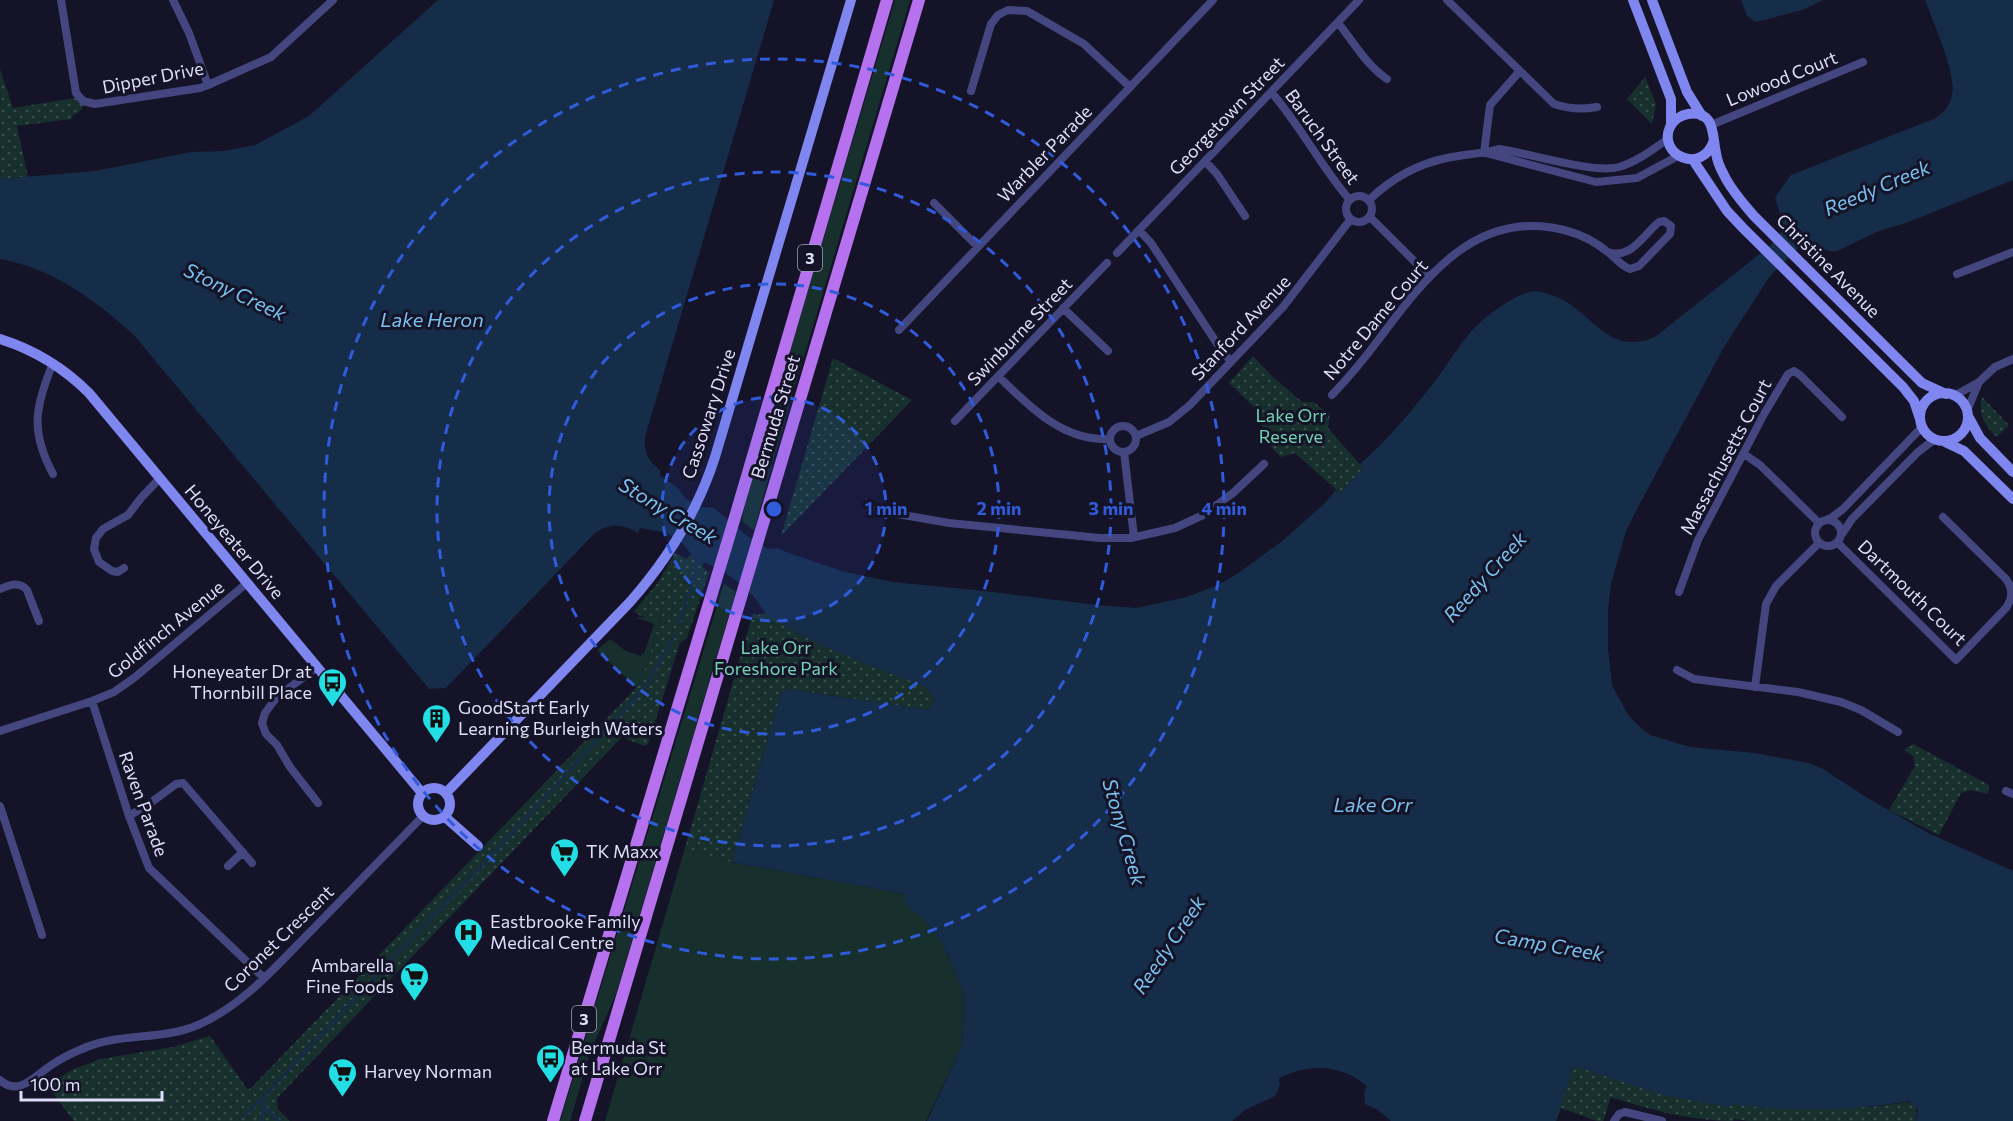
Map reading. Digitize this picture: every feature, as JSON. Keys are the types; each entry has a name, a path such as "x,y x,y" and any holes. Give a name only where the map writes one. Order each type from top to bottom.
{"main road":[{"name":"Bermuda Street","path":"553,1121 735,517 887,0"},
{"name":"Bermuda Street","path":"585,1121 919,0"}],"street":[{"name":"Dipper Drive","path":"61,0 76,93 83,101 95,104 208,85 271,57 333,0"},
{"path":"173,0 189,33 208,85"},
{"name":"Cassowary Drive","path":"446,793 630,602 669,550 701,492 715,457 851,0"},
{"path":"1005,0 1008,10"},
{"name":"Georgetown Street","path":"1117,253 1359,0"},
{"path":"1447,0 1554,104 1575,109 1597,107"},
{"path":"1633,0 1671,99 1671,125 1668,140 1678,156"},
{"path":"1484,153 1596,182 1637,178 1678,156 1693,159 1707,153 1714,140 1711,125 1702,116 1687,92 1652,0"},
{"name":"Warbler Parade","path":"899,330 1130,87 1207,2"},
{"path":"971,91 991,24 998,15 1008,10 1027,11 1076,39 1130,87"},
{"path":"1338,23 1365,60 1387,79"},
{"name":"Lowood Court","path":"1711,125 1863,62"},
{"path":"1484,153 1490,105 1519,72"},
{"name":"Baruch Street","path":"1271,92 1283,105 1334,182 1349,199"},
{"path":"1671,125 1679,117 1687,114 1702,116"},
{"path":"1368,200 1394,180 1430,162 1499,149 1598,168 1618,168 1634,162 1668,140"},
{"name":"Christine Avenue","path":"1714,140 1723,174 1739,199 1922,383 1950,395"},
{"name":"Christine Avenue","path":"1693,159 1727,210 1903,387 1914,401 1921,423"},
{"path":"1204,161 1216,174 1245,216"},
{"path":"1362,196 1368,200 1372,205 1370,217 1358,223 1350,220 1346,214 1349,199 1362,196"},
{"path":"934,203 978,247"},
{"path":"1370,217 1429,276"},
{"name":"Stanford Avenue","path":"1136,436 1159,428 1179,415 1232,362 1283,307 1350,220"},
{"name":"Notre Dame Court","path":"1332,395 1429,276 1471,242 1490,234 1523,226 1562,230 1584,237 1627,268 1634,268 1670,234 1671,226 1664,221 1659,222 1628,252 1609,253"},
{"path":"1139,230 1151,243 1218,345 1232,362"},
{"path":"1957,274 2013,252"},
{"name":"Swinburne Street","path":"955,421 1107,263"},
{"path":"1064,308 1108,351"},
{"name":"Honeyeater Drive","path":"0,339 26,348 53,363 89,393 422,793"},
{"path":"2013,359 1995,368 1979,382 1950,395 1930,398 1921,411 1921,423 1930,436 1964,451 2013,498"},
{"path":"53,363 42,392 37,418 40,448 53,474"},
{"name":"Massachusetts Court","path":"1679,592 1698,540 1788,374 1794,371 1842,417"},
{"path":"998,376 1034,411 1053,424 1094,439 1110,439"},
{"path":"1819,543 1831,546 1838,543 1852,519 1918,452 1939,440 1951,440 1964,431 1967,414 1979,382"},
{"path":"1950,395 1964,405 1980,438 2013,472"},
{"path":"1819,543 1815,531 1822,521 1843,509 1921,423"},
{"path":"1120,426 1131,428 1136,436 1134,447 1125,452 1112,447 1110,439 1111,433 1120,426"},
{"path":"1125,452 1134,537"},
{"path":"1744,454 1760,465 1822,521 1838,523 1842,534"},
{"path":"869,509 949,523 1100,538 1134,537 1175,528 1203,515 1233,493 1264,464"},
{"path":"124,568 117,572 112,571 99,562 94,549 96,538 103,529 128,515 160,478"},
{"name":"Dartmouth Court","path":"1838,543 1956,660 2007,608 2013,594 2006,579 1943,518"},
{"path":"1755,687 1766,604 1776,586 1819,543"},
{"name":"Goldfinch Avenue","path":"0,731 92,702 114,692 134,678 247,583"},
{"path":"0,589 15,584 24,587 39,621"},
{"path":"317,667 276,698 265,713 262,723 266,734 278,745 290,767 318,803"},
{"path":"1677,670 1694,679 1798,692 1841,702 1861,710 1898,732"},
{"name":"Raven Parade","path":"92,702 129,816 149,868 264,978"},
{"path":"129,816 176,784 183,783 252,863"},
{"path":"431,788 441,789 446,793 450,807 444,816 436,820 423,816 419,812 417,802 422,793 431,788"},
{"path":"0,806 42,935"},
{"name":"Coronet Crescent","path":"0,1080 12,1087 23,1086 51,1065 84,1048 120,1037 159,1034 196,1026 231,1007 264,978 423,816"},
{"path":"444,816 478,846"},
{"path":"228,866 243,852"},
{"path":"1614,1121 1619,1114 1625,1112 1662,1121"}],"green space":[{"path":"895,0 910,0 754,531 742,521 747,492"},
{"path":"0,69 13,108 75,98 84,106 73,115 72,119 17,126 28,177 0,179"},
{"path":"1645,77 1656,104 1652,124 1627,99"},
{"name":"Lake Orr Reserve","path":"1253,356 1302,402 1314,402 1325,412 1330,413 1328,428 1363,468 1340,493 1295,453 1281,457 1269,445 1256,409 1229,383"},
{"path":"833,358 912,400 781,536"},
{"path":"1982,397 2009,425 1997,437 1983,419"},
{"path":"675,553 686,559 691,554 697,561 704,562 702,567 709,572 687,638 680,643 648,744 644,746 622,737 277,1098 278,1109 290,1121 74,1121 47,1085 74,1069 101,1059 173,1047 210,1036 248,1090 254,1085 636,688 645,669 663,612 662,610 645,617 634,611 657,584"},
{"path":"724,583 736,592 616,994 590,1053 570,1121 560,1121"},
{"path":"662,610 645,669 636,688 597,650 610,639 626,651 641,656 642,653 644,654 654,624 637,618 643,618"},
{"name":"Lake Orr Foreshore Park","path":"753,613 758,615 765,613 803,636 926,687 935,700 928,710 787,689 781,694 732,862 685,848"},
{"path":"1913,744 1989,785 1988,794 1970,790 1961,793 1939,835 1889,810 1915,766 1913,756 1904,750"},
{"path":"685,848 732,862 905,894 905,904 922,917 939,938 963,993 962,1046 926,1121 605,1121"},
{"path":"1571,1058 1871,1107 1911,1102 1917,1099 1916,1121 1750,1121 1734,1119 1733,1121 1717,1121 1671,1114 1611,1097 1603,1121 1561,1108 1556,1121 1551,1121"}],"water":[{"name":"Lake Orr","path":"438,0 774,0 645,437 645,448 650,460 660,470 660,476 677,487 686,499 702,507 714,508 746,535 768,549 778,548 845,572 893,582 1136,608 1187,597 1218,585 1281,542 1324,504 1336,490 1340,493 1363,468 1360,464 1418,402 1474,329 1494,311 1516,297 1535,291 1563,300 1598,328 1623,341 1637,342 1655,337 1771,245 1784,228 1775,197 1791,175 1936,118 1942,113 1950,102 1953,86 1943,48 1925,0 2013,0 2013,180 1906,223 1879,231 1835,252 1801,245 1770,276 1724,347 1626,531 1611,584 1608,609 1608,648 1612,685 1628,715 1650,735 1690,747 1755,753 1809,763 1823,769 1928,833 2013,871 2013,1121 1916,1121 1918,1110 1910,1101 1866,1107 1822,1109 1733,1104 1729,1107 1660,1094 1574,1066 1555,1121 1391,1121 1378,1110 1365,1104 1364,1093 1367,1086 1357,1079 1336,1070 1313,1068 1279,1078 1280,1085 1275,1096 1245,1110 1232,1121 927,1121 962,1046 963,993 939,938 922,917 905,904 905,894 732,862 781,694 787,689 928,710 935,700 926,687 845,655 786,626 768,615 756,599 736,580 711,565 697,561 682,543 667,533 640,528 638,533 627,528 611,526 595,533 446,688 429,689 133,334 104,309 72,287 19,263 0,259 0,179 95,171 191,152 224,151 255,145 309,116"},
{"path":"1741,0 1823,0 1802,10 1756,22 1747,16"}],"waterway":[{"path":"679,623 697,569 698,559"},
{"path":"279,1121 264,1106 262,1099 379,972 482,866 643,690 674,637"},
{"path":"245,1115 262,1099"},
{"path":"261,1121 264,1106"}],"place":[{"name":"Honeyeater Dr at Thornbill Place","path":"333,708"},
{"name":"GoodStart Early Learning Burleigh Waters","path":"437,744"},
{"name":"TK Maxx","path":"565,878"},
{"name":"Eastbrooke Family Medical Centre","path":"469,958"},
{"name":"Ambarella Fine Foods","path":"415,1002"},
{"name":"Bermuda St at Lake Orr","path":"550,1084"},
{"name":"Harvey Norman","path":"343,1098"}],"water label":[{"name":"Reedy Creek","path":"1877,188"},
{"name":"Stony Creek","path":"235,292"},
{"name":"Lake Heron","path":"432,320"},
{"name":"Stony Creek","path":"668,511"},
{"name":"Reedy Creek","path":"1485,577"},
{"name":"Stony Creek","path":"1124,832"},
{"name":"Reedy Creek","path":"1169,945"},
{"name":"Camp Creek","path":"1549,945"}]}
